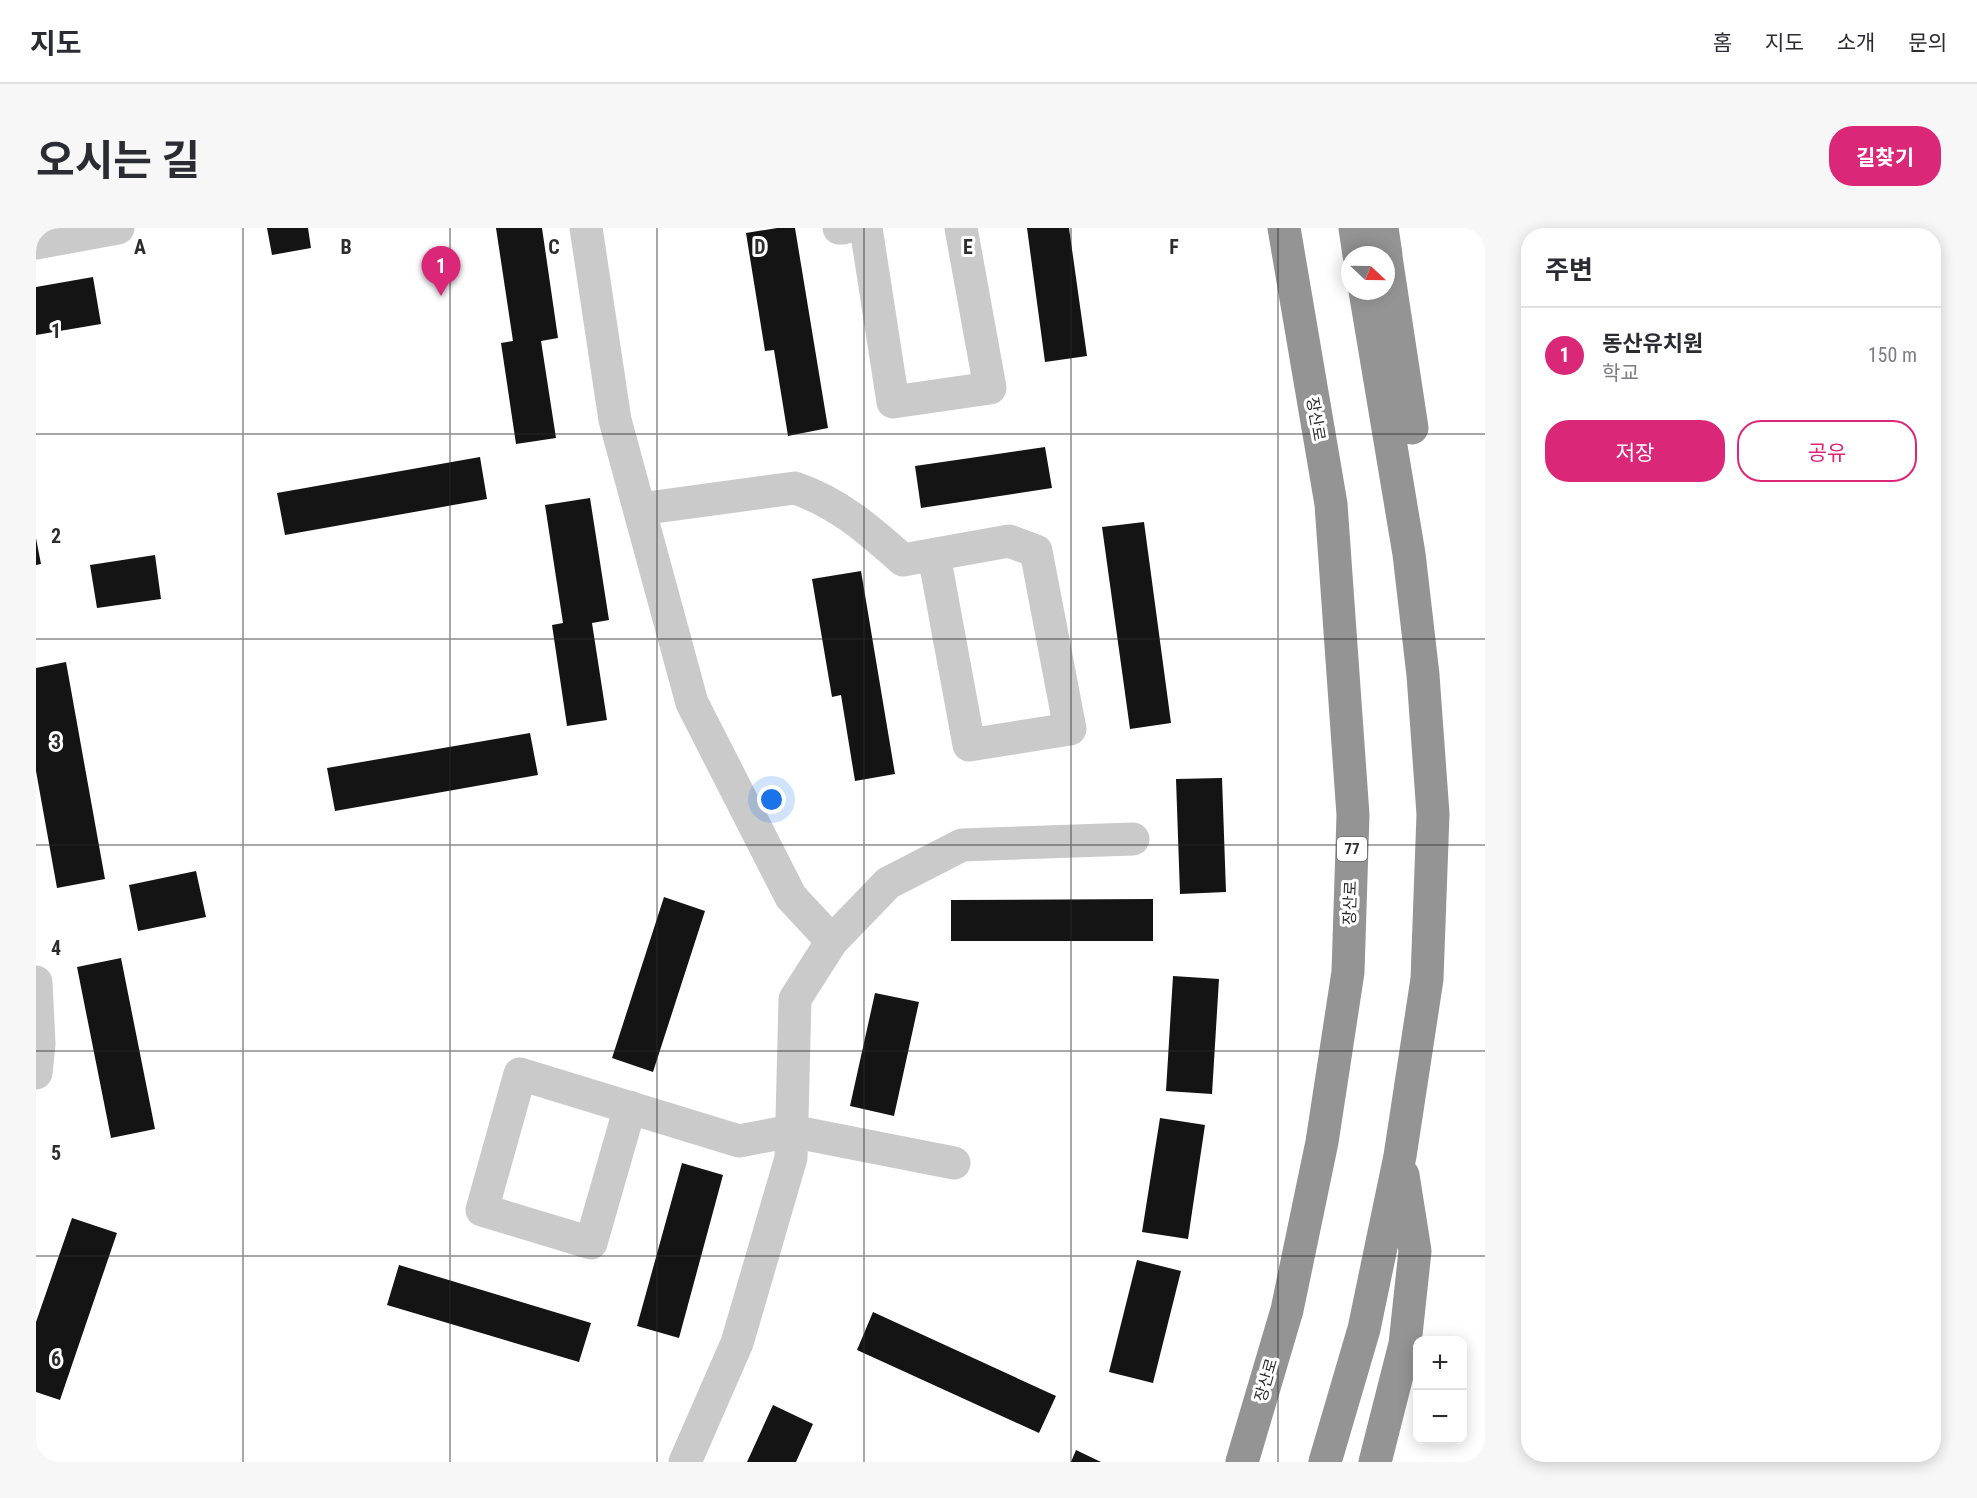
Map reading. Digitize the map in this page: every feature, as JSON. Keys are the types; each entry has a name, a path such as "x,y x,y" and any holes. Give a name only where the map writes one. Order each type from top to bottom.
{"highway":[{"name":"장산로","path":"1242,1462 1287,1310 1322,1142 1348,972 1351,894 1353,815 1331,504 1284,228"},
{"path":"1354,228 1357,246"},
{"path":"1382,228 1385,246"},
{"path":"1325,1462 1364,1329 1400,1156 1427,979 1433,814 1423,675 1409,554 1367,300"},
{"path":"1393,300 1412,428"},
{"path":"1375,1462 1405,1344 1415,1251 1400,1156"}],"lane":[{"path":"36,243 118,228"},
{"path":"586,228 615,420 692,703 791,897 832,941"},
{"path":"866,228 893,402 990,388 961,228"},
{"path":"640,509 795,488 819,496 860,522 903,560 1009,541 1036,552 1070,729 969,745 934,555"},
{"path":"685,1462 737,1343 791,1158 795,999 832,941 888,883 962,845 1133,839"},
{"path":"36,982 39,1044 36,1073"},
{"path":"630,1107 591,1243 482,1210 520,1074 630,1107 739,1141 791,1131 954,1163"}],"building":[{"path":"267,228 308,228 311,248 272,255"},
{"path":"496,228 542,228 558,338 541,341 556,438 516,444 501,343 513,341"},
{"path":"777,228 795,228 828,428 788,436 774,350 765,351 746,233"},
{"path":"1027,228 1069,228 1087,356 1045,362"},
{"path":"93,277 101,324 36,335 36,287"},
{"path":"1045,447 1052,488 921,508 915,466"},
{"path":"480,457 487,499 285,535 277,493"},
{"path":"590,498 609,620 592,623 607,720 567,726 552,625 563,623 545,505"},
{"path":"1144,522 1171,723 1130,729 1102,527"},
{"path":"36,538 41,564 36,565"},
{"path":"155,555 161,599 97,608 90,565"},
{"path":"861,571 895,774 855,781 841,695 832,697 812,579"},
{"path":"66,662 105,879 57,888 36,771 36,668"},
{"path":"530,733 538,775 335,811 327,768"},
{"path":"1222,778 1226,892 1180,894 1176,779"},
{"path":"196,871 206,917 138,931 129,885"},
{"path":"664,897 705,911 653,1072 612,1058"},
{"path":"1153,899 1153,941 951,941 951,900"},
{"path":"121,958 155,1129 111,1138 77,967"},
{"path":"1173,976 1219,979 1212,1094 1166,1091"},
{"path":"875,993 919,1002 894,1116 850,1106"},
{"path":"1160,1118 1205,1125 1188,1239 1142,1232"},
{"path":"682,1163 723,1175 679,1338 637,1326"},
{"path":"72,1218 117,1233 60,1400 36,1392 36,1322"},
{"path":"1137,1260 1181,1271 1153,1383 1109,1372"},
{"path":"399,1265 591,1323 579,1362 387,1305"},
{"path":"873,1312 1056,1396 1039,1433 857,1350"},
{"path":"773,1405 813,1424 796,1462 747,1462"},
{"path":"1076,1450 1101,1462 1071,1462"}],"place":[{"name":"동산유치원","path":"441,296"}]}
